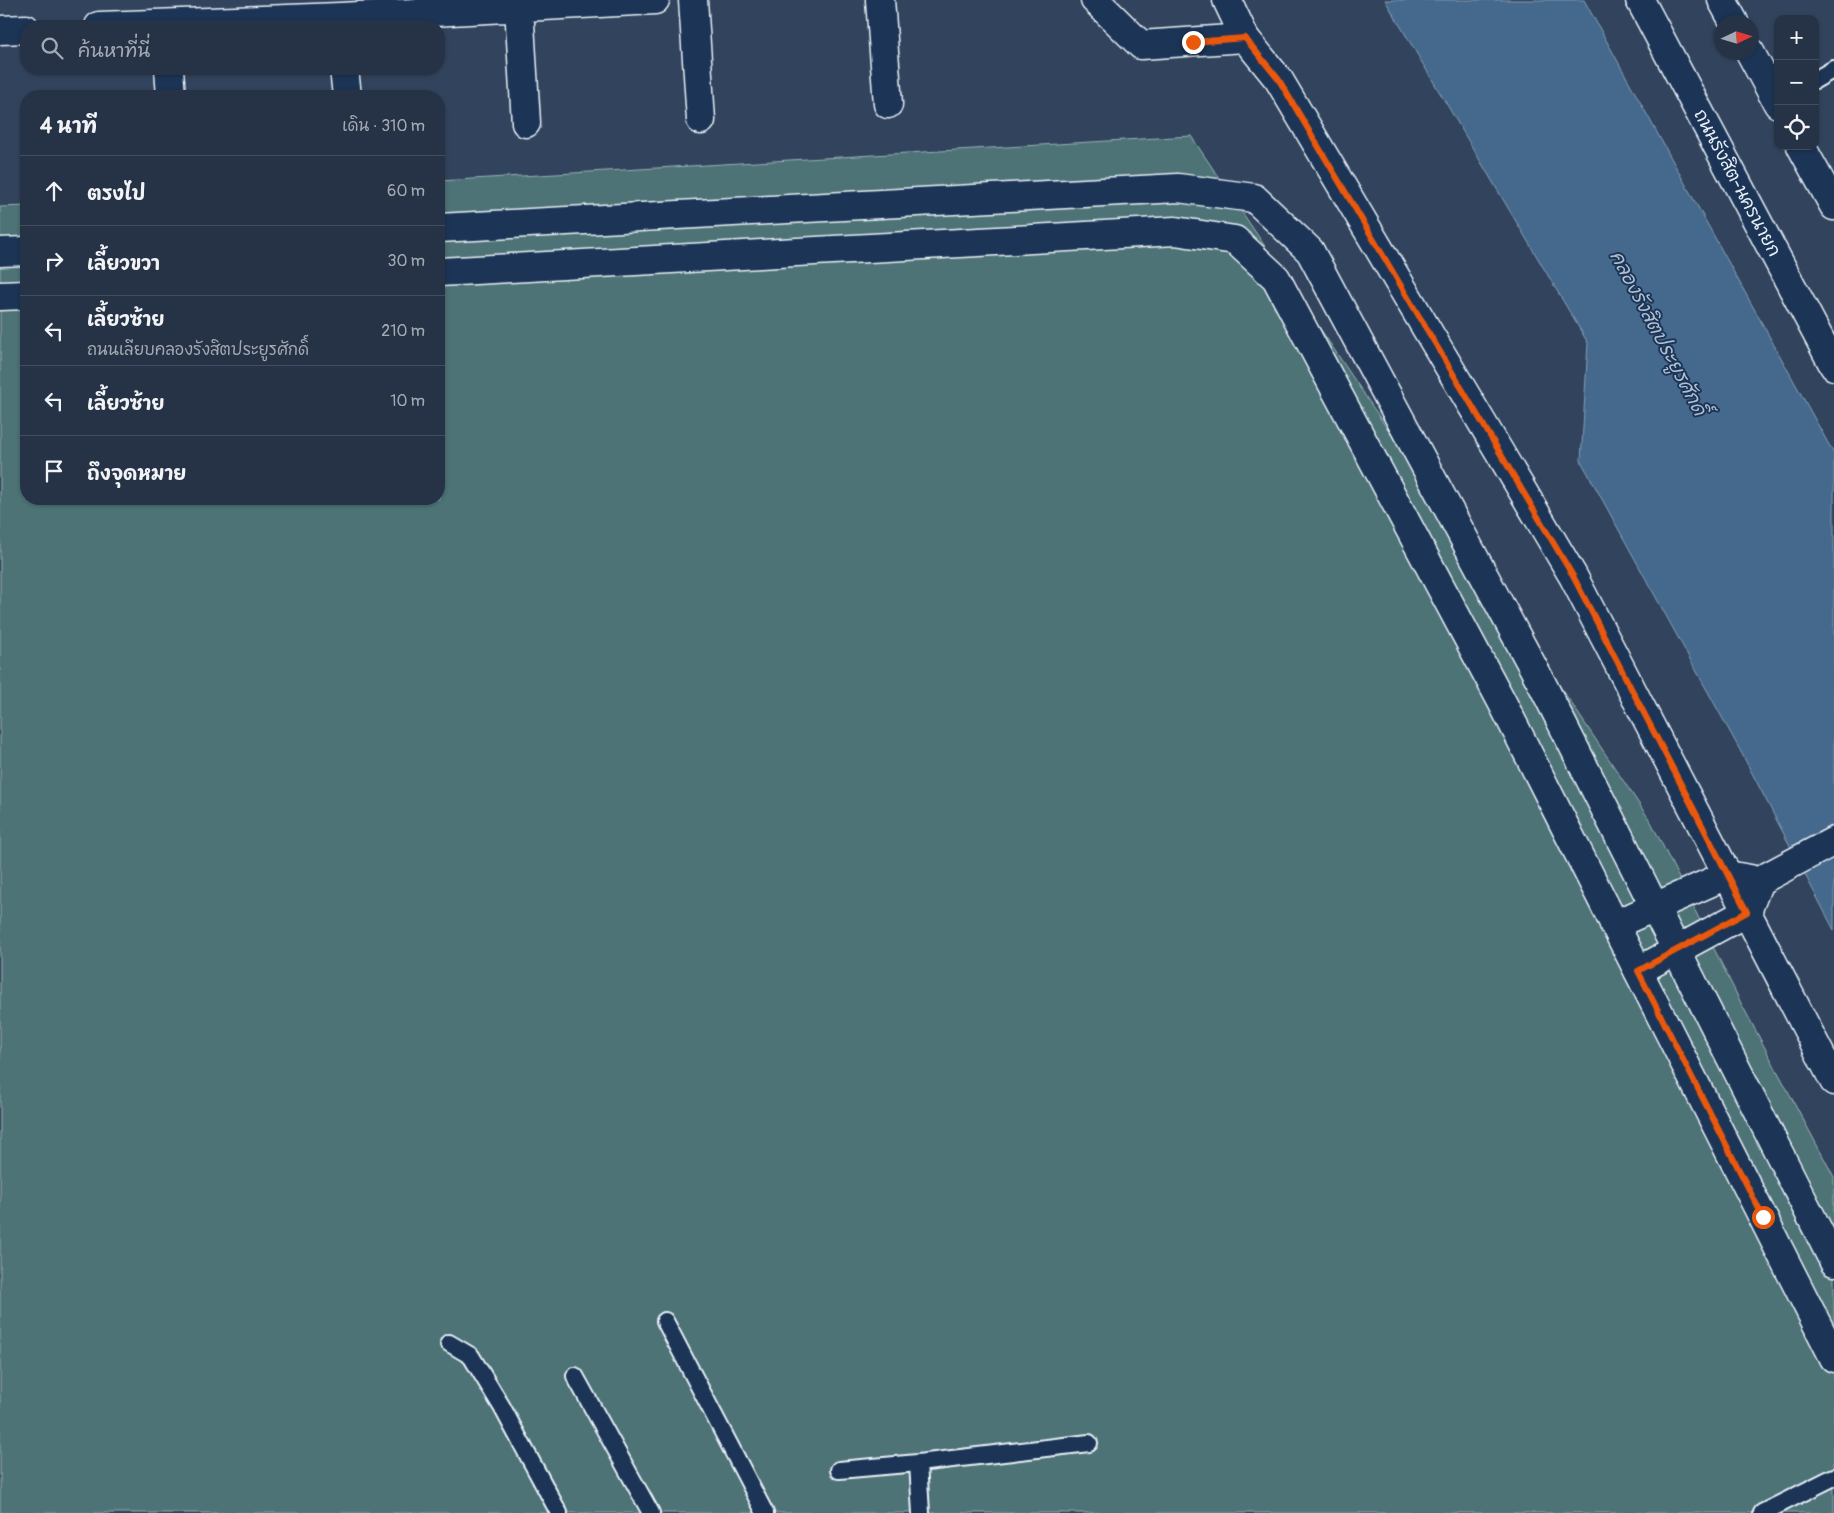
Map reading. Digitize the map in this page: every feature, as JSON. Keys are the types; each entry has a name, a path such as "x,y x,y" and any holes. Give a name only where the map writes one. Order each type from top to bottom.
{"street":[{"path":"365,20 519,7 655,0"},
{"path":"693,0 700,120"},
{"path":"880,0 888,104"},
{"path":"1095,0 1142,45 1245,38"},
{"path":"1227,0 1245,38 1279,80 1573,576 1834,1081"},
{"name":"ถนนรังสิต-นครนายก","path":"1640,0 1834,366"},
{"path":"1722,0 1730,15"},
{"path":"519,7 526,123"},
{"path":"0,30 20,29"},
{"path":"1754,60 1774,97"},
{"path":"169,75 171,90"},
{"path":"345,75 346,90"},
{"path":"1802,150 1834,206"},
{"path":"445,228 1178,188 1254,198 1310,251 1541,682 1834,1262"},
{"path":"816,209 818,252"},
{"path":"445,272 1176,231 1235,240 1276,278 1502,702 1834,1358"},
{"path":"0,252 20,251"},
{"path":"0,296 20,294"},
{"path":"1614,925 1655,909 1727,875 1769,875 1834,841"},
{"path":"1638,971 1747,912 1769,875"}],"lane":[{"path":"1819,78 1834,69"},
{"path":"665,1321 765,1513"},
{"path":"449,1343 471,1356 502,1407 559,1513"},
{"path":"575,1376 651,1513"},
{"path":"839,1470 918,1463 1088,1443"},
{"path":"918,1463 921,1513"},
{"path":"1762,1513 1834,1478"}],"green space":[{"path":"1191,136 1651,822 1742,1005 1834,1177 1834,1513 0,1513 0,207 20,206 20,505 445,505 445,181"}],"water":[{"name":"คลองรังสิตประยูรศักดิ์","path":"1385,0 1584,0 1834,454 1834,930 1741,752 1581,461 1588,343"}],"route":[{"path":"1193,42 1245,38 1279,80 1314,142 1573,576 1747,912 1638,971 1763,1217"}]}
